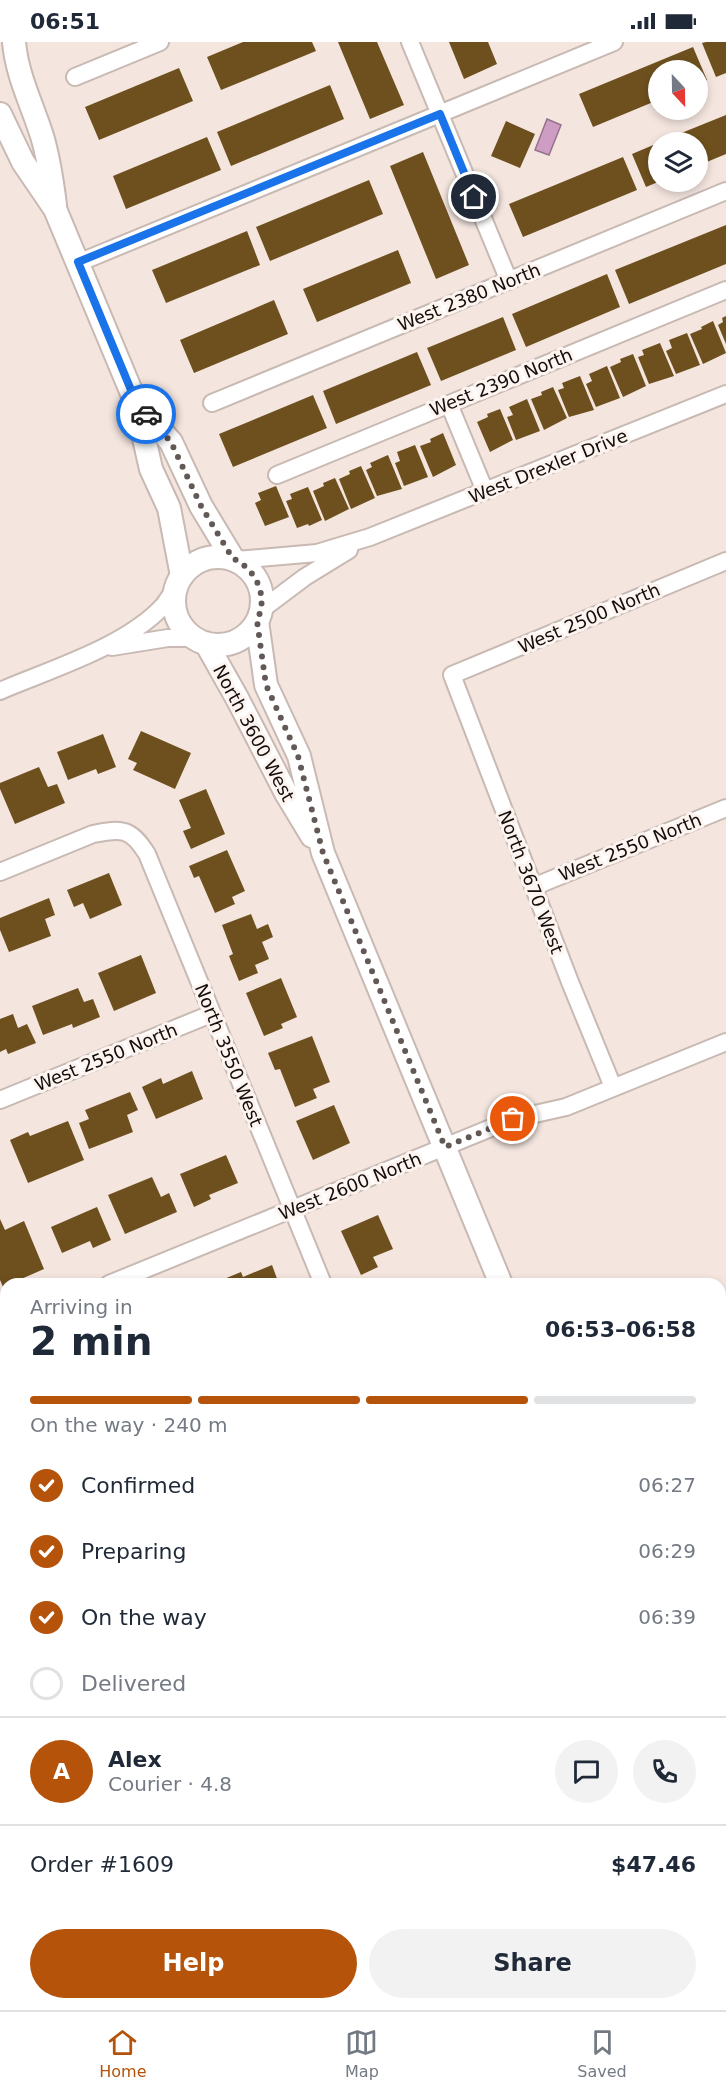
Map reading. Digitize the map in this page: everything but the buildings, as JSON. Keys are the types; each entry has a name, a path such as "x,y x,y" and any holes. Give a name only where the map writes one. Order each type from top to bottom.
{"street":[{"path":"14,42 20,77 42,137 51,171 55,209"},
{"path":"75,77 160,42"},
{"path":"410,42 509,281"},
{"path":"78,262 614,42"},
{"path":"0,114 23,162 55,209 136,402 151,469 169,508 179,581 174,598 175,610 186,631 200,641"},
{"name":"West 2380 North","path":"212,403 726,191"},
{"name":"West 2390 North","path":"277,474 726,290"},
{"name":"West Drexler Drive","path":"235,559 317,553 370,537 726,394"},
{"path":"100,649 168,638 229,643 240,639 259,616 262,598 254,576 235,559 201,506 171,442 136,402"},
{"path":"449,404 485,491"},
{"name":"West Drexler Drive","path":"259,616 305,577 370,537"},
{"path":"0,691 100,649 144,622 164,605 190,567 200,561 212,558 235,559"},
{"name":"West 2500 North","path":"452,675 726,561"},
{"name":"North 3600 West","path":"259,616 266,685 298,756 323,853 499,1278"},
{"name":"North 3600 West","path":"200,641 237,698 286,793 323,853"},
{"name":"North 3670 West","path":"452,675 613,1087"},
{"name":"West 2550 North","path":"533,887 726,808"},
{"name":"North 3550 West","path":"0,872 93,834 127,831 138,840 147,854 321,1278"},
{"name":"West 2550 North","path":"0,1100 211,1014"},
{"name":"West 2600 North","path":"124,1278 513,1119 566,1107 726,1041"}],"shaded area":[{"path":"547,119 561,125 549,155 535,150"}],"way so far":[{"path":"146,414 171,442 219,538 233,559 246,567 259,586 262,598 257,621 266,685 298,756 323,853 445,1147 513,1119"}],"route":[{"path":"146,414 136,402 78,262 440,114 474,197"}]}
